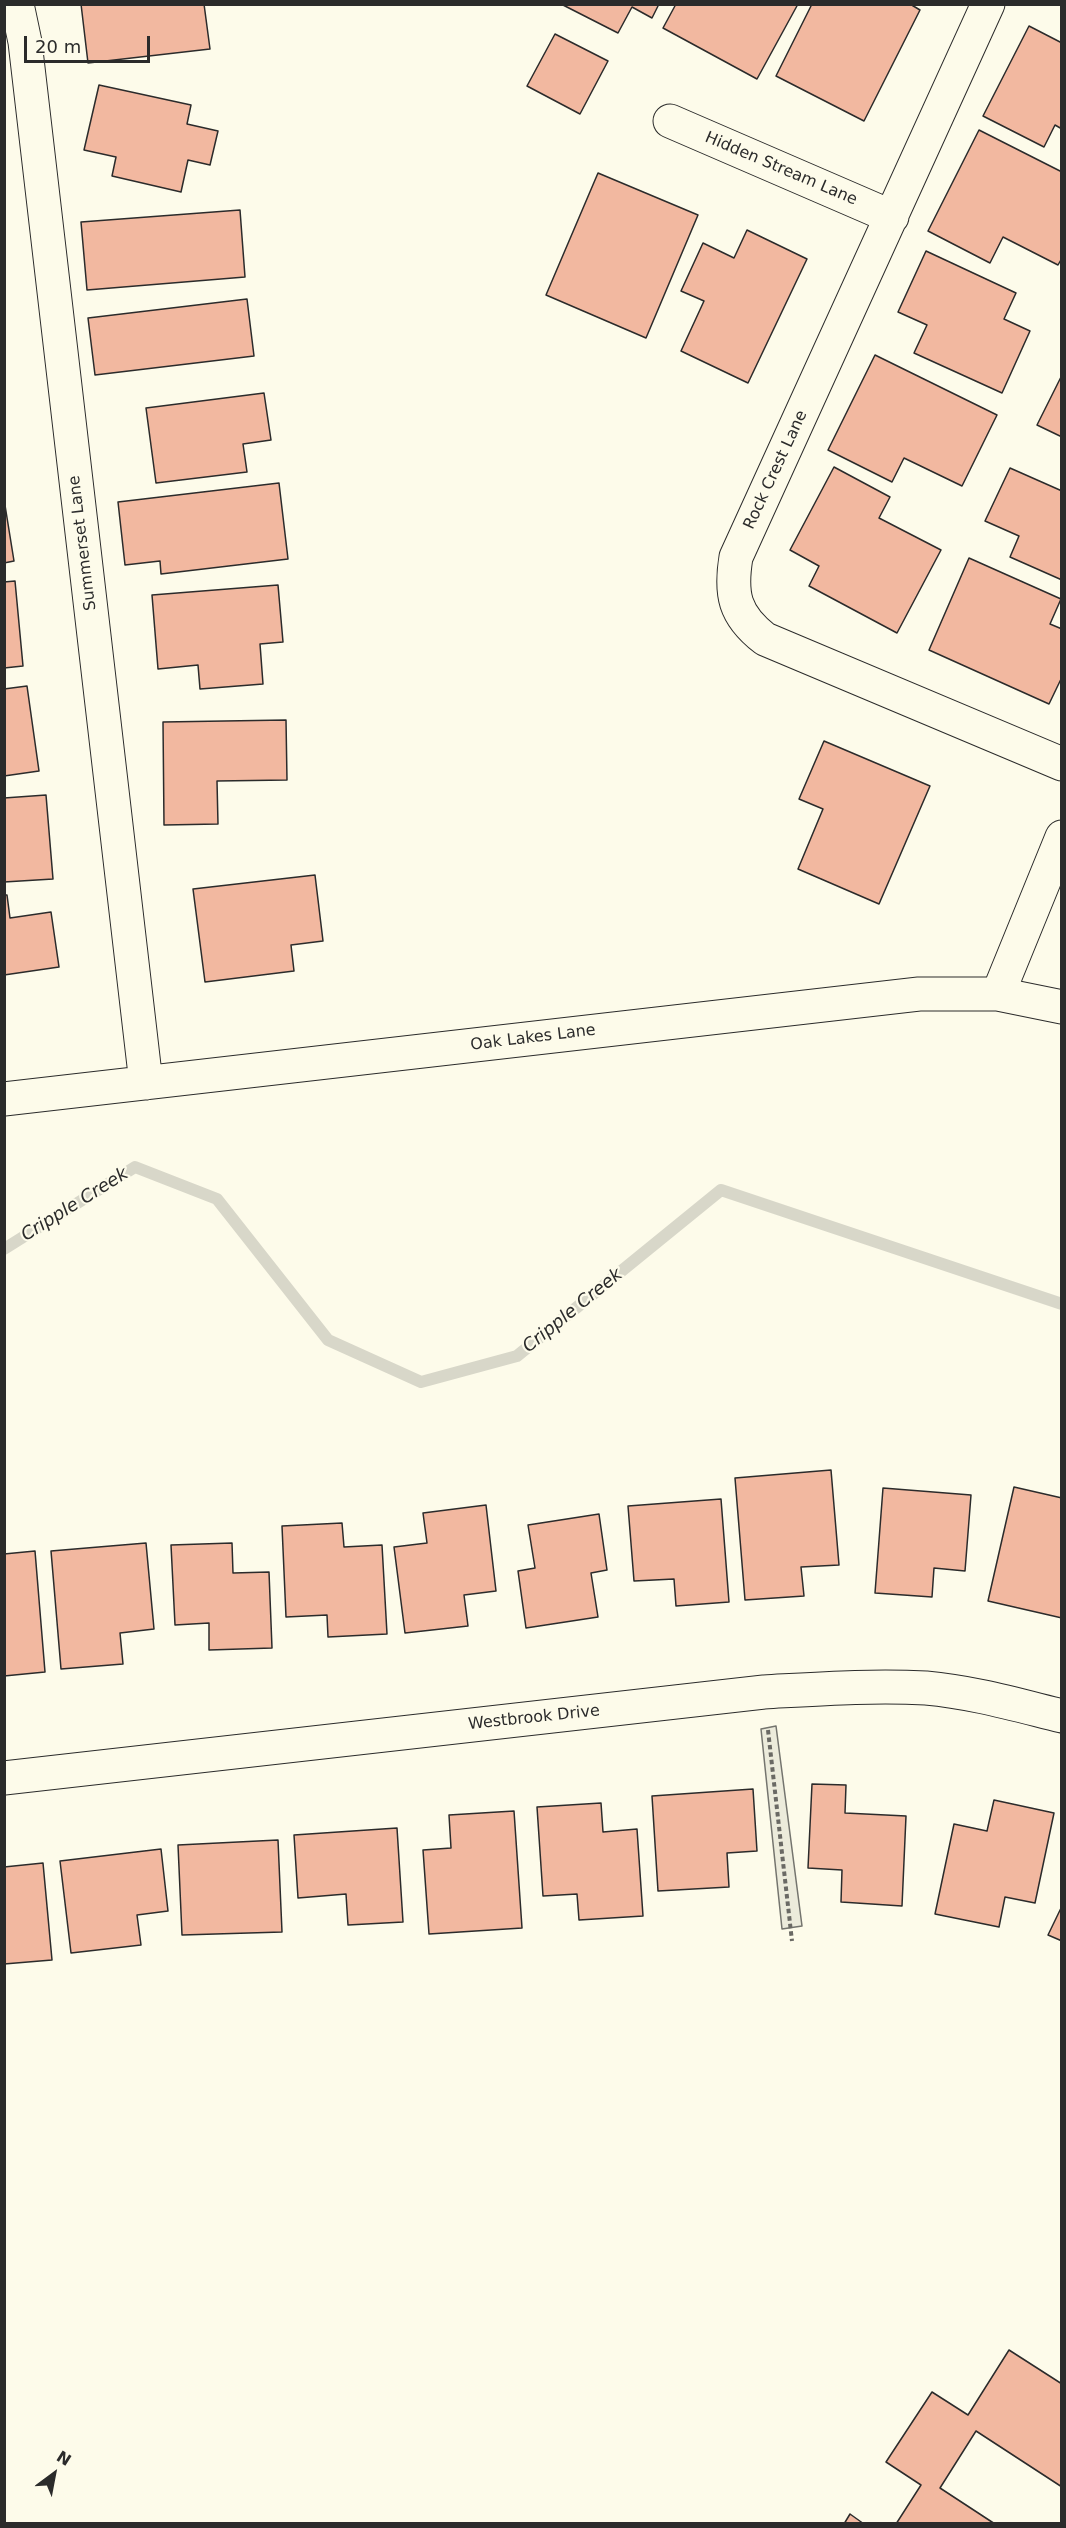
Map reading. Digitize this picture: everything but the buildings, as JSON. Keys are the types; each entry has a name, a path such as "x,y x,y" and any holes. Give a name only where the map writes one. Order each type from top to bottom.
{"street":[{"name":"Summerset Lane","path":"17,4 26,54 146,1083"},
{"name":"Rock Crest Lane","path":"988,4 736,557 732,581 736,605 752,629 765,639 1062,764"},
{"name":"Hidden Stream Lane","path":"670,121 892,217"},
{"path":"998,994 1062,837"},
{"name":"Oak Lakes Lane","path":"4,1099 919,994 998,994 1062,1007"},
{"name":"Westbrook Drive","path":"4,1779 764,1692 863,1686 928,1689 985,1698 1062,1716"}],"path":[{"path":"764,1692 792,1941"}],"shaded area":[{"path":"776,1726 802,1926 782,1929 761,1729"}],"waterway":[{"name":"Cripple Creek","path":"4,1249 135,1167 217,1199 328,1340 421,1382 517,1356 721,1190 1062,1304"}]}
